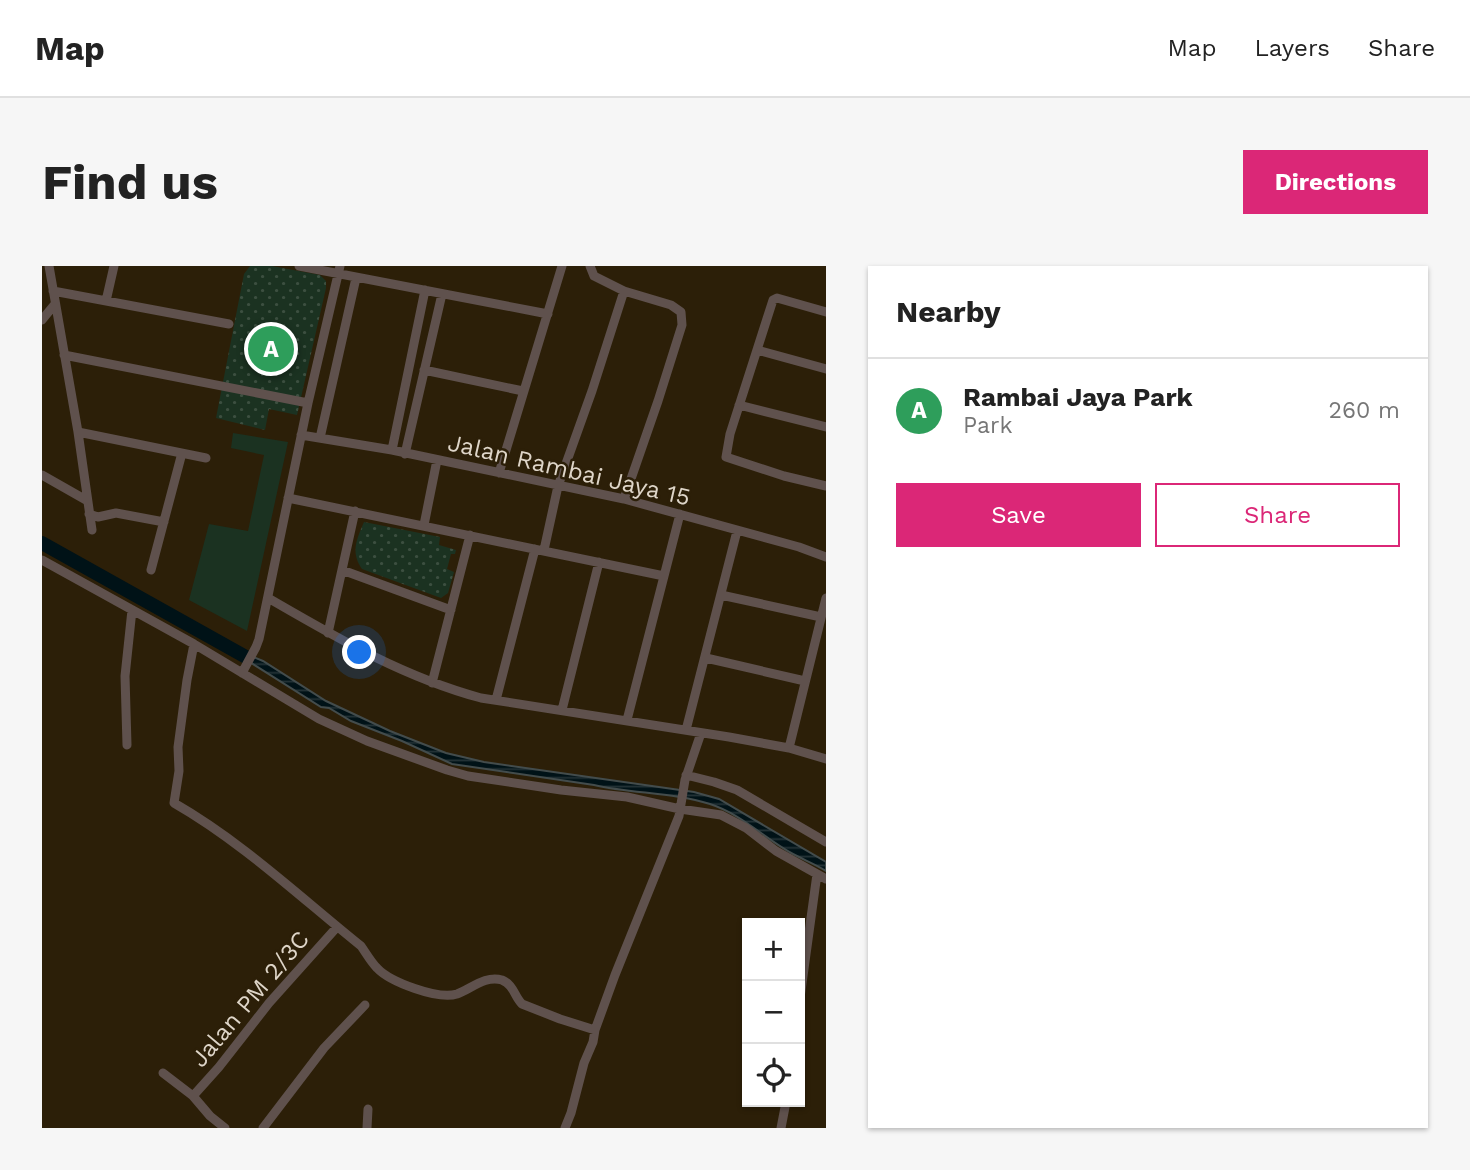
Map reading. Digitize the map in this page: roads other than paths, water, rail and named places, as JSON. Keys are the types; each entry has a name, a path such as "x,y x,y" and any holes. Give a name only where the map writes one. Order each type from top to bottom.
{"street":[{"path":"49,266 92,530"},
{"path":"106,301 114,266"},
{"path":"299,266 339,270 356,278 548,314"},
{"path":"499,473 562,266"},
{"path":"590,266 594,276 624,291 671,305 681,312 682,325 624,499"},
{"path":"243,670 256,647 268,597 301,435 339,270"},
{"path":"320,438 356,278"},
{"path":"391,450 425,290"},
{"path":"53,291 229,324"},
{"path":"496,700 558,486 624,291"},
{"path":"405,454 442,294"},
{"path":"826,312 774,298 739,405 726,457 826,486"},
{"path":"42,320 55,304"},
{"path":"757,350 826,369"},
{"path":"64,355 308,403"},
{"path":"424,370 523,391"},
{"path":"739,405 826,427"},
{"path":"78,432 206,458"},
{"name":"Jalan Rambai Jaya 15","path":"301,435 391,450 624,499 826,556"},
{"path":"151,570 182,453"},
{"path":"424,525 437,460"},
{"path":"42,475 86,500"},
{"path":"288,498 664,576"},
{"path":"328,633 355,511"},
{"path":"89,514 98,517 116,513 163,522"},
{"path":"627,720 680,514"},
{"path":"686,730 737,531"},
{"path":"432,683 470,535"},
{"path":"42,560 243,670 319,719 367,741 447,770 486,779 681,805 733,820 776,851 822,876 803,981"},
{"path":"562,709 599,562"},
{"path":"342,570 451,610"},
{"path":"721,596 821,617"},
{"path":"268,597 380,661 432,683 470,695 789,748 826,759"},
{"path":"789,748 826,597"},
{"path":"127,745 125,676 132,610"},
{"path":"194,644 178,747 179,771 174,803 244,850 361,946 375,966 397,981 431,993 449,996 485,981 500,980 510,984 522,1004 596,1030"},
{"path":"706,658 805,681"},
{"path":"565,1128 584,1062 624,951 679,816 686,777 701,733"},
{"path":"686,777 737,790 826,842"},
{"name":"Jalan PM 2/3C","path":"193,1096 269,1003 337,927"},
{"path":"263,1128 324,1048 365,1005"},
{"path":"163,1073 193,1096 210,1116 225,1128"},
{"path":"781,1128 785,1107"},
{"path":"367,1128 368,1109"}],"waterway":[{"path":"42,543 246,657"}],"place":[{"name":"Rambai Jaya Park","path":"271,349"}]}
